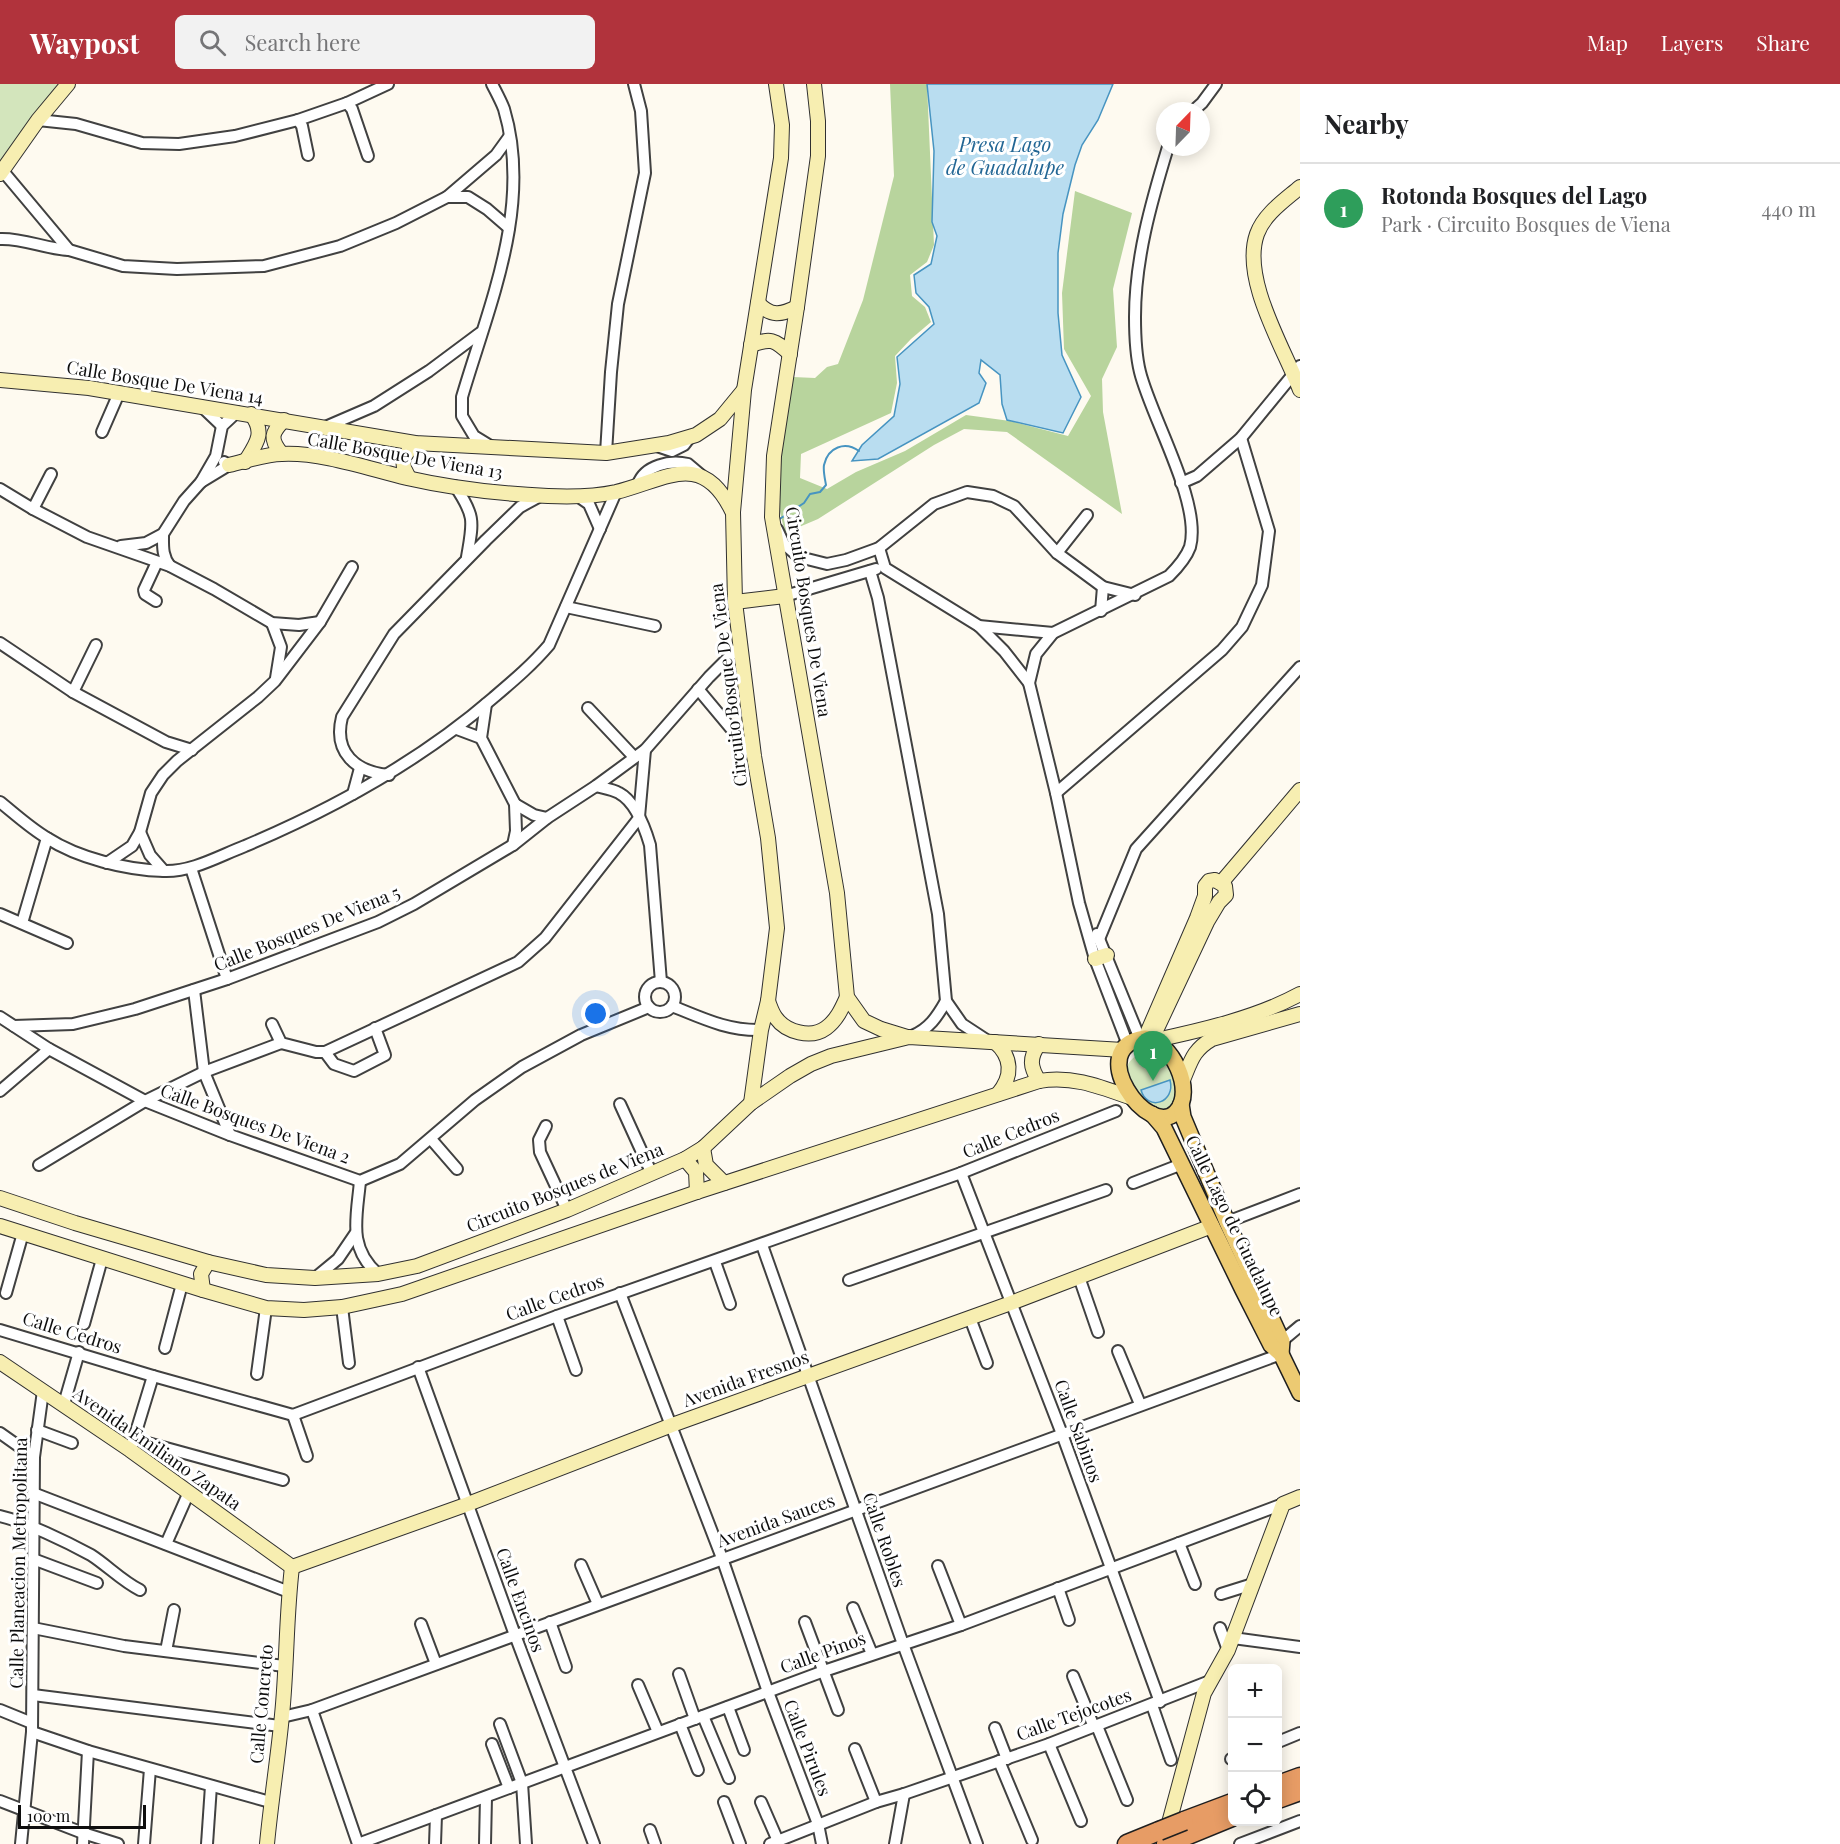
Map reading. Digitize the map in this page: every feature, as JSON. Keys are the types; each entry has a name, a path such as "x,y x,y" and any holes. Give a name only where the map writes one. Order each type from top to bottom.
{"highway":[{"path":"1282,1784 1300,1777"},
{"path":"1282,1798 1300,1791"},
{"path":"1282,1805 1300,1800"},
{"path":"1167,1840 1184,1821 1228,1805"},
{"path":"1127,1844 1167,1840 1228,1819"}],"main road":[{"path":"1,172 38,120 68,84"},
{"name":"Circuito Bosque De Viena","path":"751,1103 761,1030 768,1001 775,944 776,910 735,602 733,512 744,390 781,158 782,125 776,84"},
{"name":"Circuito Bosques De Viena","path":"814,84 818,121 818,156 774,456 772,517 837,892 847,997"},
{"path":"1300,187 1269,215 1257,234 1254,258 1256,285 1297,369 1300,390"},
{"path":"758,303 772,314 783,314 797,307"},
{"path":"751,345 770,340 778,342 790,354"},
{"name":"Calle Bosque De Viena 14","path":"0,380 89,388 323,428"},
{"name":"Calle Bosque De Viena 13","path":"323,428 415,443 606,453 659,447 687,441 720,419 744,390"},
{"path":"244,413 258,423 259,432 256,444 245,462"},
{"path":"281,453 274,444 273,435 284,420"},
{"path":"409,478 404,468 403,458 415,443"},
{"name":"Calle Bosque De Viena 13","path":"229,465 281,453 348,462 409,478 455,486 540,496 579,497 616,492 638,484 682,474 701,476"},
{"path":"701,476 724,495 733,512"},
{"path":"735,602 784,596"},
{"path":"1132,1098 1120,1076 1119,1065 1141,1042 1202,920 1226,895 1225,886 1221,883 1300,790"},
{"path":"0,1226 266,1308 304,1310 342,1307 402,1294 697,1192 1039,1081 1058,1078 1076,1080 1132,1098 1152,1114 1168,1117 1176,1112 1181,1104 1183,1080 1193,1055 1200,1046 1212,1039 1300,1013 1297,995"},
{"name":"Circuito Bosques de Viena","path":"0,1198 75,1223 202,1260 266,1275 315,1278 378,1274 417,1266 567,1210 685,1159 703,1148 751,1103 811,1064 831,1056 909,1037 1039,1044 1141,1042 1200,1030 1246,1016 1297,995"},
{"path":"768,1001 776,1019 789,1030 802,1033 825,1029 839,1014 847,997 864,1021 881,1029 909,1037"},
{"path":"991,1042 1002,1049 1009,1067 1004,1086 998,1094"},
{"path":"1141,1042 1169,1053 1183,1080"},
{"path":"1039,1044 1031,1058 1031,1066 1039,1081"},
{"name":"Calle Lago de Guadalupe","path":"1181,1104 1183,1117 1219,1224 1271,1345 1282,1347 1300,1394"},
{"name":"Calle Lago de Guadalupe","path":"1152,1114 1164,1128 1182,1164 1219,1224"},
{"path":"703,1148 706,1165 724,1183"},
{"path":"685,1159 696,1172 697,1192"},
{"name":"Avenida Fresnos","path":"292,1567 468,1504 672,1425 1011,1303 1219,1224"},
{"path":"184,1284 202,1260"},
{"path":"202,1260 203,1290"},
{"name":"Avenida Emiliano Zapata","path":"0,1362 43,1391 132,1444 189,1492 292,1567"},
{"name":"Calle Pinos","path":"1283,1504 1300,1497"},
{"path":"1167,1840 1204,1693 1230,1644 1283,1504"},
{"name":"Calle Concreto","path":"267,1844 281,1721 292,1567"}],"street":[{"path":"38,120 76,124 142,143 179,144 235,136 298,120 347,103 387,84"},
{"path":"492,84 504,109 514,173 509,228 499,279 480,333 462,397 462,416 474,436 494,448"},
{"path":"606,453 610,372 618,304 645,174 641,111 634,84"},
{"path":"1203,102 1215,84"},
{"path":"347,103 352,109 368,156"},
{"path":"298,120 302,126 308,155"},
{"path":"0,239 18,238 46,248 69,250 123,266 177,269 264,266 340,246 396,223 447,197 488,162 509,137"},
{"path":"1029,683 1036,654 1053,633 1135,595 1169,576 1182,563 1190,547 1192,529 1181,483 1140,372 1135,318 1140,252 1165,156"},
{"path":"1,172 69,250"},
{"path":"447,197 468,197 487,209 509,228"},
{"path":"323,428 374,406 429,371 480,333"},
{"path":"1181,483 1197,476 1241,438 1297,369"},
{"path":"102,432 119,393"},
{"path":"201,406 222,426"},
{"path":"115,547 146,543 163,534 184,501 201,482 216,456 222,426 244,413"},
{"path":"1056,793 1222,650 1242,627 1262,585 1269,531 1241,438"},
{"path":"687,441 683,455 688,464 701,476"},
{"path":"659,447 667,456 663,463"},
{"path":"216,456 229,465"},
{"path":"638,484 646,471 663,463 688,464"},
{"name":"Calle Bosque De Viena 13","path":"201,482 229,465"},
{"path":"33,510 51,474"},
{"path":"455,486 466,503 473,522 467,557"},
{"path":"0,489 33,510 87,537 170,566 272,623 298,626 320,622"},
{"path":"0,802 47,838 107,863 164,871 191,868 297,824 389,775 457,729 534,663 549,645 616,492"},
{"path":"772,517 784,544 799,558 827,564 879,548 934,504 967,492 993,496 1014,506 1057,553 1103,587 1135,595"},
{"path":"389,775 375,774 360,768 349,758 342,745 339,730 342,717 394,634 467,557 520,507 540,496"},
{"path":"579,497 589,504 600,529"},
{"path":"1057,553 1087,515"},
{"path":"163,534 163,553 170,566"},
{"path":"879,548 885,568 980,626 1004,651 1029,683 1056,793 1079,903 1101,957 1141,1042"},
{"path":"156,601 144,590 157,562"},
{"path":"107,863 127,851 140,832 152,793 163,775 275,681 320,622 352,567"},
{"path":"784,596 885,568"},
{"path":"870,571 878,598 938,914 946,1001 962,1024 991,1042"},
{"path":"1101,611 1103,587"},
{"path":"566,608 655,626"},
{"path":"272,623 281,647 275,681"},
{"path":"980,626 1053,633"},
{"path":"0,643 73,692 166,742 192,750"},
{"path":"73,692 96,645"},
{"name":"Calle Bosques De Viena 5","path":"14,1026 73,1024 135,1009 227,979 378,921 414,904 513,845 547,818 645,750 698,689 740,646"},
{"path":"1099,939 1136,849 1300,667"},
{"path":"698,689 754,756"},
{"path":"486,704 481,738 515,804 516,831 513,845"},
{"path":"588,708 634,757"},
{"path":"457,729 481,738"},
{"path":"166,742 177,761"},
{"path":"39,1165 144,1101 204,1072 281,1043 316,1052 325,1052 509,967 525,957 545,938 639,818 645,750"},
{"path":"353,794 360,768"},
{"path":"596,786 621,794 627,799 647,833 650,845 661,982"},
{"path":"515,804 534,815 547,818"},
{"path":"140,832 150,855 164,871"},
{"path":"22,923 47,838"},
{"path":"191,868 227,979"},
{"path":"1079,903 1099,939 1101,957"},
{"path":"0,914 67,943"},
{"path":"661,982 672,988 675,1000 672,1006 661,1012 649,1007 645,999 647,990 653,984 661,982"},
{"path":"194,990 204,1072 230,1135"},
{"path":"909,1037 922,1032 932,1023 946,1001"},
{"path":"672,1006 717,1025 742,1031 761,1030"},
{"name":"Calle Bosques De Viena 2","path":"0,1017 49,1049 144,1101 230,1135 360,1181 400,1164 475,1100 522,1067 581,1035 649,1007"},
{"path":"272,1024 281,1043"},
{"path":"325,1052 334,1064 354,1071 385,1055 375,1028"},
{"path":"0,1091 49,1049"},
{"path":"620,1104 651,1172"},
{"name":"Calle Cedros","path":"0,1330 293,1415 620,1293 715,1262 961,1173 1116,1111"},
{"path":"546,1126 539,1140 540,1152 567,1210"},
{"path":"431,1139 457,1169"},
{"path":"1133,1183 1182,1164"},
{"name":"Calle Sabinos","path":"961,1173 1111,1568 1156,1703 1171,1760"},
{"path":"360,1181 355,1234 364,1258 378,1274"},
{"path":"849,1280 1106,1190"},
{"path":"1219,1224 1300,1194"},
{"path":"6,1293 23,1233"},
{"path":"315,1278 333,1264 355,1234"},
{"name":"Calle Robles","path":"762,1245 903,1644 977,1844"},
{"path":"84,1324 102,1259"},
{"path":"715,1262 730,1304"},
{"path":"1079,1277 1098,1332"},
{"path":"165,1348 184,1284"},
{"name":"Calle Pirules","path":"620,1293 722,1558 768,1692 818,1824 822,1844"},
{"path":"342,1307 349,1363"},
{"path":"257,1374 266,1308"},
{"path":"557,1316 576,1370"},
{"path":"970,1318 987,1363"},
{"path":"1282,1347 1300,1326"},
{"name":"Avenida Sauces","path":"281,1721 1062,1434 1282,1347"},
{"path":"1118,1351 1140,1404"},
{"path":"64,1404 79,1352"},
{"name":"Calle Encinos","path":"418,1367 594,1844"},
{"path":"153,1376 132,1444 283,1480"},
{"name":"Calle Planeacion Metropolitana","path":"21,1844 32,1727 34,1457 43,1391"},
{"path":"293,1415 307,1456"},
{"path":"38,1430 72,1443"},
{"path":"0,1433 34,1457"},
{"path":"166,1544 189,1492"},
{"path":"33,1493 289,1592"},
{"name":"Calle Pinos","path":"358,1844 824,1671 961,1625 1283,1504"},
{"path":"0,1510 12,1519"},
{"path":"0,1516 12,1519 92,1556 126,1583 140,1590"},
{"path":"1179,1543 1195,1584"},
{"path":"33,1560 97,1583"},
{"path":"582,1565 598,1604"},
{"path":"938,1566 961,1625"},
{"path":"1221,1594 1253,1584"},
{"path":"1058,1588 1069,1620"},
{"path":"853,1608 872,1654"},
{"path":"166,1651 174,1611"},
{"path":"550,1622 566,1667"},
{"path":"805,1622 838,1710"},
{"path":"421,1624 436,1664"},
{"path":"33,1628 124,1646 284,1666"},
{"path":"1220,1628 1230,1644 1300,1647"},
{"path":"679,1674 729,1778"},
{"path":"1073,1676 1127,1800"},
{"name":"Calle Tejocotes","path":"774,1842 876,1802 1048,1744 1210,1682"},
{"path":"638,1685 658,1732"},
{"path":"33,1695 281,1721"},
{"path":"728,1707 744,1750"},
{"path":"0,1710 87,1752 270,1802"},
{"path":"312,1710 358,1844"},
{"path":"500,1724 522,1783 526,1844"},
{"path":"680,1724 698,1770"},
{"path":"994,1728 1032,1840"},
{"path":"1282,1740 1300,1733"},
{"path":"492,1744 509,1788"},
{"path":"1048,1744 1081,1821"},
{"path":"855,1749 876,1802"},
{"path":"83,1839 87,1752"},
{"path":"144,1844 150,1769"},
{"path":"207,1844 211,1786"},
{"path":"895,1844 903,1794"},
{"path":"484,1844 486,1797"},
{"path":"0,1801 83,1839 118,1844"},
{"path":"724,1802 740,1844"},
{"path":"761,1802 774,1842"},
{"path":"435,1844 436,1815"},
{"path":"1240,1844 1300,1821"},
{"path":"650,1830 655,1844"}],"green space":[{"path":"0,84 66,84 0,171"},
{"path":"890,84 927,84 934,245 927,262 910,275 912,296 925,307 931,322 895,356 897,383 891,413 801,454 800,478 827,489 856,472 905,451 966,415 1010,421 1068,436 1091,396 1064,349 1062,293 1075,191 1132,213 1113,289 1117,347 1102,379 1103,412 1122,514 1007,432 964,429 934,445 818,519 785,533 777,499 785,416 793,377 815,378 827,367 838,364 863,300 894,176"},
{"path":"1155,1049 1172,1065 1179,1095 1170,1112 1151,1111 1134,1088 1127,1073 1129,1062 1133,1058"}],"water":[{"name":"Presa Lago de Guadalupe","path":"927,84 1113,84 1098,120 1082,145 1075,165 1063,214 1058,253 1058,313 1062,355 1081,397 1063,433 1007,420 1002,404 1000,375 981,360 979,373 986,383 979,403 878,459 852,461 862,445 894,416 900,384 897,357 934,324 929,307 916,293 914,275 931,264 937,236 932,222 934,151"},
{"path":"1170,1080 1171,1088 1165,1099 1154,1103 1144,1097 1141,1090"}],"waterway":[{"path":"778,520 804,503 810,494 820,492 826,485 824,465 833,450 848,446 859,451"}],"place":[{"name":"Rotonda Bosques del Lago","path":"1153,1081"}]}
